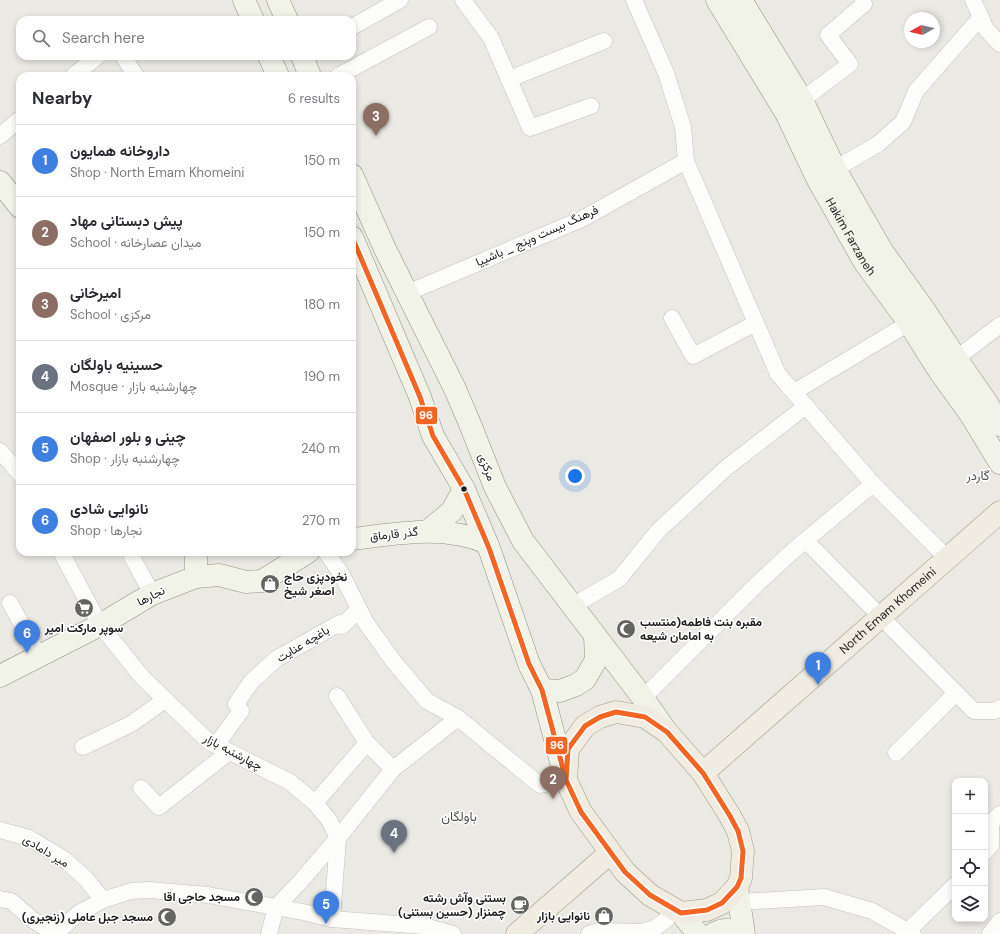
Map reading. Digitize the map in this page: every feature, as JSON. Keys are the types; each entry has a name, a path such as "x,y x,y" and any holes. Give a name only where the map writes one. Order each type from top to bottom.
{"main road":[{"name":"North Emam Khomeini","path":"703,773 1000,512"},
{"path":"616,712 633,714 645,717 667,732 703,773 738,831 743,851 739,894 706,910 676,909 650,895 625,872 580,812 566,780 568,749 585,726 600,717 616,712"},
{"path":"517,934 610,853"}],"street":[{"path":"244,0 251,16"},
{"path":"278,0 285,16"},
{"path":"356,25 400,0"},
{"path":"463,0 491,38 530,128 591,106"},
{"name":"Hakim Farzaneh","path":"717,0 786,113 818,180 865,262 909,323 948,365 987,403 1000,425"},
{"name":"Hakim Farzaneh","path":"740,0 802,100 835,169 882,251 925,310 971,415 1000,463"},
{"path":"802,100 850,64 828,35 864,4 863,0"},
{"path":"973,0 986,29 1000,44"},
{"path":"636,1 666,73 683,127 686,161 778,374 873,484 947,558"},
{"path":"835,169 878,144 903,122 916,92 981,17"},
{"path":"345,72 429,27"},
{"path":"509,79 604,41"},
{"path":"78,72 93,60"},
{"path":"126,60 133,72"},
{"path":"271,60 276,72"},
{"path":"304,60 308,72"},
{"path":"0,136 16,122"},
{"name":"فرهنگ بیست وپنج _ باشییا","path":"407,293 582,219 686,161"},
{"path":"0,182 16,202"},
{"name":"مرکزی","path":"356,184 385,249 455,389 494,487 523,541 643,698 667,732"},
{"path":"329,556 342,575 366,622 394,662 427,701 458,718 540,785 566,780 542,690 529,664 487,543 464,489 434,436 420,398 356,246"},
{"path":"672,318 693,356 756,323"},
{"path":"794,392 909,323"},
{"path":"948,365 1000,325"},
{"path":"420,398 427,391 438,386 449,386 455,389"},
{"path":"572,606 619,579 658,531 720,473 806,406"},
{"path":"0,451 16,469"},
{"path":"643,698 750,591 873,484"},
{"name":"گذر قارماق","path":"356,539 428,531 452,511 464,489"},
{"path":"428,531 457,534 476,538 487,543"},
{"path":"806,541 974,711 994,711 1000,708"},
{"name":"چهارشنبه بازار","path":"63,556 100,625 142,677 208,741 290,782 315,803 329,820 338,838"},
{"path":"196,556 196,577"},
{"name":"نجارها","path":"1,673 39,656 100,625 152,594 196,577 219,574 246,582 262,581 302,556"},
{"path":"132,557 152,594"},
{"path":"10,604 39,656"},
{"name":"باغچه عنایت","path":"222,748 241,711 236,704 251,682 276,659 340,622 342,626 359,609"},
{"path":"542,690 560,691 576,685 585,679 596,660 596,636"},
{"path":"896,753 956,693"},
{"path":"337,696 367,743 393,769"},
{"path":"82,747 130,724 165,700"},
{"path":"269,934 276,907 338,838 393,769 458,718"},
{"path":"315,803 367,743"},
{"path":"141,788 158,807 222,748"},
{"path":"987,850 991,845 991,822 1000,814"},
{"name":"میر دامادی","path":"0,830 28,838 64,859 86,879 103,900"},
{"path":"337,925 338,838"},
{"path":"744,934 739,894 824,897 845,902 872,912 911,933 954,886"},
{"path":"0,899 11,901 33,920 56,934 79,913 103,900 131,891 149,890 208,895 276,907 337,925 424,926 453,934"},
{"path":"589,934 599,931 642,933 655,928 667,919 676,909 698,934"},
{"path":"990,934 1000,921"},
{"path":"713,934 725,929 732,930 737,934"}],"transit line":[{"name":"96","path":"356,246 420,397 433,436 464,489 489,548 529,664 542,690 566,780"},
{"name":"96","path":"616,712 645,717 667,732 703,773 730,816 738,831 743,851 741,878 737,887 722,903 707,910 681,913 650,895 625,872 581,812 566,780 568,749 585,726 600,717 616,712"}],"place":[{"name":"امیرخانی","path":"376,136"},
{"name":"نخودپزی حاج اصغر شیخ","path":"270,584"},
{"name":"سوپر مارکت امیر","path":"84,608"},
{"name":"مقبره بنت فاطمه(منتسب به امامان شیعه","path":"626,629"},
{"name":"نانوایی شادی","path":"27,653"},
{"name":"داروخانه همایون","path":"818,685"},
{"name":"پیش دبستانی مهاد","path":"553,799"},
{"name":"حسینیه باولگان","path":"394,853"},
{"name":"مسجد حاجی اقا","path":"254,897"},
{"name":"بستنی وآش رشته چمنزار (حسین بستنی)","path":"520,905"},
{"name":"نانوایی بازار","path":"604,916"},
{"name":"مسجد جبل عاملی (زنجیری)","path":"167,917"},
{"name":"چینی و بلور اصفهان","path":"326,924"}],"district":[{"name":"گاردر","path":"978,475"},
{"name":"باولگان","path":"459,816"}]}
